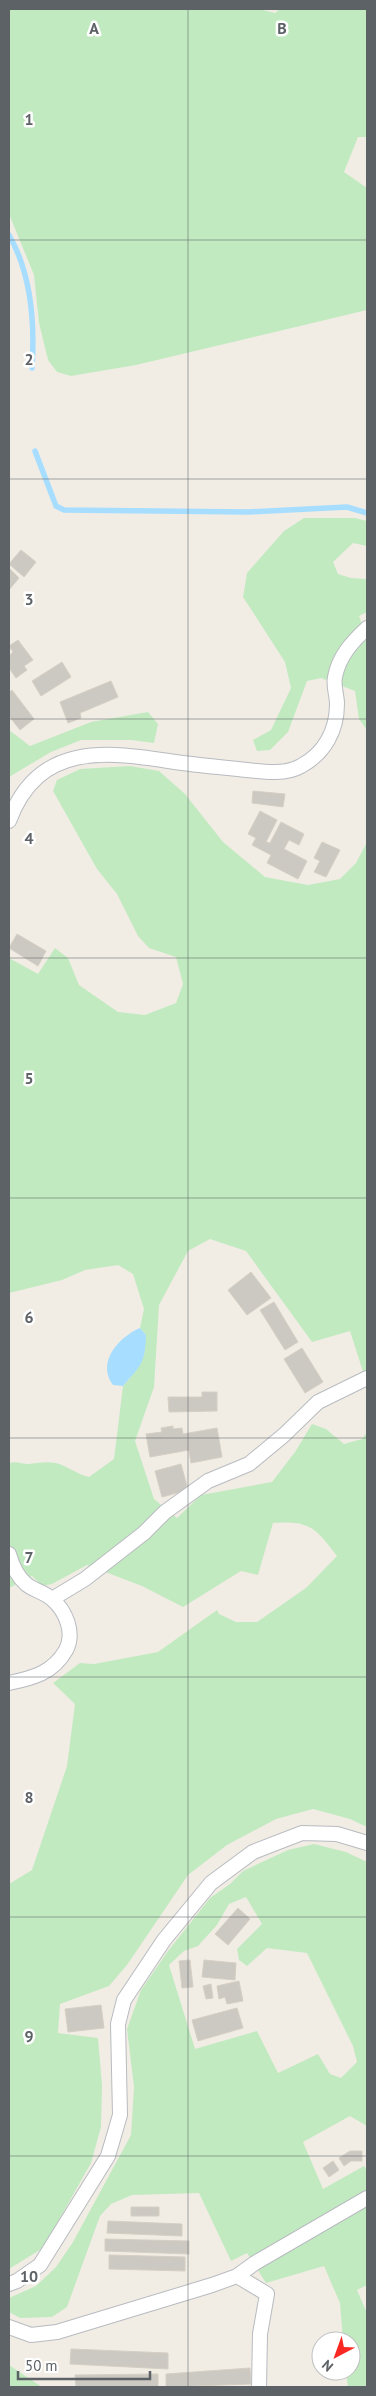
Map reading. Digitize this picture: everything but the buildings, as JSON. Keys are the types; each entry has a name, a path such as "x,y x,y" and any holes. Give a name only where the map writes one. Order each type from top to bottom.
{"street":[{"path":"9,821 16,802 30,784 62,762 90,755 147,756 258,771 292,770 303,765 326,745 336,724 337,703 334,679 340,660 347,649 367,628"},
{"path":"52,1599 85,1579 144,1533 165,1512 208,1481 250,1464 284,1436 318,1402 367,1378"},
{"path":"9,1554 12,1565 26,1584 52,1599 65,1615 70,1632 68,1646 61,1660 50,1671 9,1683"},
{"path":"9,2284 17,2281 40,2265 108,2156 120,2115 118,2024 124,2000 164,1940 211,1883 253,1852 302,1833 336,1834 367,1843"},
{"path":"9,2327 31,2335 57,2332 237,2276 255,2263 367,2198"},
{"path":"237,2276 267,2294 260,2334 260,2387"}],"green space":[{"path":"9,9 259,9 275,13 280,9 367,9 367,137 358,137 344,172 367,188 367,310 136,365 71,376 57,372 48,360 39,323 34,275 9,214"},
{"path":"304,518 355,518 367,521 367,546 353,543 333,562 338,574 351,578 367,579 367,612 359,616 367,637 367,730 359,719 355,691 321,678 307,681 288,732 270,750 257,751 253,740 271,730 291,688 285,662 243,597 247,573 284,531"},
{"path":"148,712 158,724 154,743 131,740 81,740 51,752 9,777 9,730 30,746 91,722"},
{"path":"130,766 159,771 185,794 223,842 265,877 308,885 340,879 356,863 367,842 367,1384 350,1331 312,1342 246,1251 210,1239 188,1251 159,1305 154,1387 135,1441 154,1499 177,1518 201,1495 272,1482 295,1452 312,1424 326,1429 344,1444 362,1439 367,1432 367,1827 350,1819 313,1809 276,1819 227,1845 188,1875 127,1965 109,1986 60,2004 58,2033 98,2038 102,2085 101,2127 91,2163 43,2248 9,2269 9,1884 32,1870 67,1766 75,1704 53,1683 80,1663 94,1664 158,1652 217,1610 219,1614 236,1622 257,1622 306,1588 337,1556 318,1533 311,1528 296,1523 273,1523 258,1575 241,1571 183,1607 142,1586 87,1565 52,1584 42,1586 32,1576 9,1588 9,1463 56,1463 89,1477 114,1459 123,1386 131,1377 146,1335 140,1328 144,1309 133,1274 118,1265 85,1270 62,1280 9,1293 9,958 38,974 55,948 68,958 79,985 118,1012 145,1015 176,1003 183,984 176,957 149,948 138,936 117,894 97,869 53,791 57,780 80,769"},
{"path":"314,1844 346,1852 367,1862 367,2126 350,2116 303,2142 323,2189 364,2166 367,2171 367,2285 357,2290 367,2313 367,2387 348,2387 347,2381 361,2381 361,2331 342,2331 340,2303 324,2266 266,2283 247,2253 231,2261 199,2193 132,2195 111,2204 100,2216 67,2307 52,2317 20,2318 9,2312 9,2298 36,2286 56,2267 73,2242 131,2135 134,2087 127,2029 141,1990 168,1951 210,1898 230,1884 243,1871 288,1850","holes":["246,1897 262,1924 237,1949 239,1960 247,1966 267,1948 307,1953 353,2046 357,2062 341,2078 330,2074 318,2054 278,2073 257,2031 195,2049 169,1965 184,1951 198,1946 217,1925 229,1904"]},
{"path":"9,2365 42,2387 9,2387"}],"water":[{"path":"140,1328 146,1335 145,1352 141,1364 123,1386 113,1385 108,1376 107,1368 112,1351 125,1337"}],"waterway":[{"path":"9,235 23,266 30,300 33,334 32,368"},
{"path":"35,451 56,506 64,510 248,512 347,507 367,513"}]}
